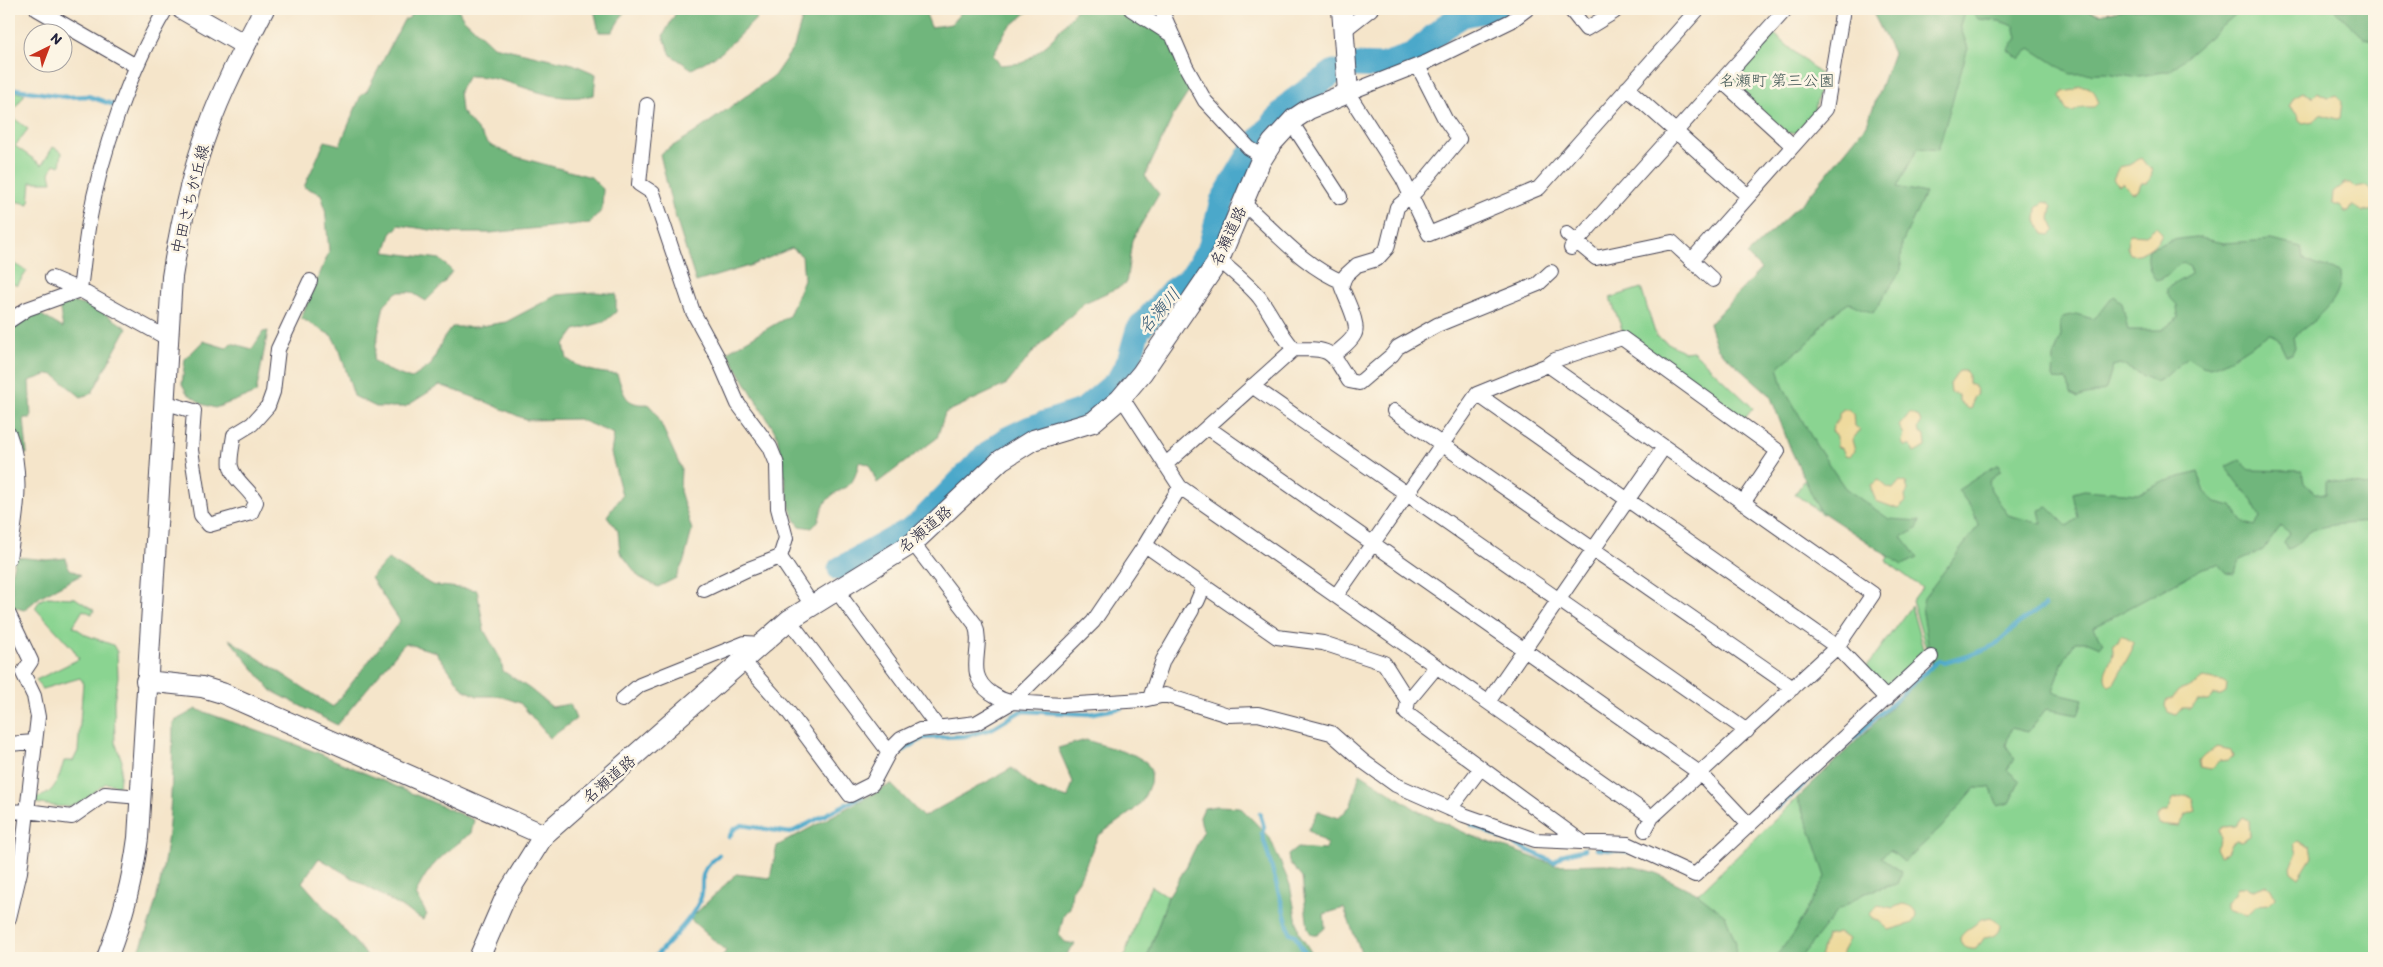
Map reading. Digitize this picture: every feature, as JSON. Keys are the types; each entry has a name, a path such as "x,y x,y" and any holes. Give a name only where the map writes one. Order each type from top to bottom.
{"street":[{"path":"37,9 136,66"},
{"path":"80,290 89,222 103,164 136,66 166,9"},
{"path":"182,9 245,45"},
{"name":"中田さちが丘線","path":"108,958 123,916 133,879 140,797 172,277 184,209 208,128 245,45 264,9"},
{"path":"1131,9 1173,36"},
{"path":"1161,9 1186,67 1205,101 1256,152"},
{"path":"1342,9 1348,93 1403,179 1430,234 1535,193 1698,9"},
{"path":"1344,31 1371,9"},
{"path":"1348,93 1418,66 1511,21 1527,9"},
{"path":"1570,9 1586,29 1614,12"},
{"path":"1713,280 1672,242 1596,258 1572,241 1676,132 1786,9"},
{"path":"1692,261 1826,109 1843,9"},
{"path":"1334,355 1354,335 1356,330 1349,302 1341,286 1343,282 1357,265 1377,258 1386,248 1397,207 1411,194 1459,139 1445,119 1418,66"},
{"path":"1722,81 1793,146"},
{"path":"1627,88 1748,196"},
{"name":"名瀬道路","path":"479,958 506,896 544,835 789,620 913,543 1001,460 1033,440 1093,422 1122,398 1142,373 1219,260 1243,203 1256,152 1272,143 1291,122 1309,109 1348,93"},
{"path":"647,105 639,184 653,192 693,312 718,358 738,404 770,447 777,464 778,508 786,538 780,557"},
{"path":"1291,122 1340,197"},
{"path":"1243,203 1313,266 1330,277 1343,282"},
{"path":"1219,260 1245,282 1260,299 1280,334 1294,349"},
{"path":"1165,465 1294,349 1322,349 1334,355 1349,381 1361,385 1398,347 1437,325 1538,284 1551,272"},
{"path":"52,278 80,290 167,338"},
{"path":"163,402 194,411 191,450 200,515 209,525 251,513 256,502 251,492 236,478 231,466 234,435 252,424 268,406 273,392 278,349 310,281"},
{"path":"9,321 27,309 80,290"},
{"path":"1336,596 1477,394 1548,366 1555,360 1622,338 1778,451 1743,503"},
{"path":"913,543 975,624 978,634 975,671 979,682 1004,701 1062,705 1150,698 1165,695 1228,715 1258,714 1331,733 1396,785 1450,809 1535,840 1628,844 1639,839 1652,817 1838,647 1873,594 1548,366"},
{"path":"1252,386 1559,598 1746,731"},
{"path":"1477,394 1838,647 1886,699"},
{"path":"1122,398 1180,487 1652,817"},
{"path":"1394,411 1793,688"},
{"path":"1207,427 1700,774 1749,825"},
{"path":"9,434 17,474 17,513 9,558"},
{"path":"1488,702 1664,447"},
{"path":"743,662 787,710 850,795 872,784 889,752 901,739 920,730 976,723 1012,702 1093,622 1145,546 1180,487"},
{"path":"1145,546 1277,636 1323,643 1384,663 1408,701"},
{"path":"704,590 746,570 780,557"},
{"path":"780,557 812,605"},
{"path":"1150,698 1163,660 1204,586"},
{"path":"836,590 939,729"},
{"path":"9,615 31,661 16,673 34,696 38,717 26,811 14,872 9,918"},
{"path":"789,620 889,752"},
{"path":"622,700 640,685 745,643 762,644"},
{"path":"1639,839 1695,875 1931,657"},
{"path":"1437,666 1408,701 1406,713 1582,842"},
{"path":"146,681 202,687 222,693 544,835"},
{"path":"9,744 34,742"},
{"path":"1450,809 1480,769"},
{"path":"9,812 26,811 72,816 105,794 140,797"}],"green space":[{"path":"414,9 458,9 463,18 493,46 573,64 596,74 594,95 560,97 500,80 468,76 459,91 461,111 490,145 514,156 591,177 603,189 602,210 590,223 490,233 449,233 399,225 391,234 385,252 440,259 452,271 444,283 426,301 411,292 397,292 384,305 373,360 387,370 411,379 431,365 443,339 452,327 475,327 506,322 557,295 595,292 616,294 616,312 604,322 575,330 564,345 567,359 590,370 617,374 629,400 634,403 648,404 656,413 681,468 680,491 692,530 684,561 676,578 658,587 639,577 620,552 618,531 607,516 622,495 611,453 614,434 578,419 527,420 484,401 440,385 405,407 376,407 354,396 340,351 332,336 301,318 329,252 325,207 321,194 304,187 325,141 340,145 361,95 367,91 404,20 409,18"},
{"path":"594,9 626,9 612,32 599,32"},
{"path":"678,9 766,9 722,52 692,69 671,55 663,36"},
{"path":"797,9 924,9 931,27 951,24 964,9 1031,9 1006,30 993,55 1000,65 1023,63 1048,44 1077,9 1157,9 1190,90 1173,116 1145,176 1159,194 1132,240 1126,284 1084,303 1033,352 1007,384 945,413 937,438 877,483 869,464 859,462 853,481 829,498 822,508 818,522 812,528 800,526 796,521 790,508 777,435 727,352 789,316 804,279 802,256 792,248 752,265 696,282 672,206 660,154 694,133 774,76 794,47 802,19"},
{"path":"1871,9 1916,9 1938,13 1941,9 2079,9 2100,14 2126,9 2242,9 2170,71 2133,77 2106,73 2070,74 2030,48 2020,59 2008,50 2017,38 2014,26 1999,21 1978,19 1970,10 1964,12 1960,26 1968,48 1938,150 1918,148 1897,187 1925,193 1902,243 1901,270 1873,313 1849,303 1828,317 1810,341 1778,367 1783,386 1816,445 1845,488 1889,519 1920,521 1918,528 1902,537 1918,558 1902,565 1819,510 1791,450 1770,395 1717,348 1709,324 1761,269 1747,255 1808,197 1867,124 1893,53"},
{"path":"1945,9 2079,9 2100,14 2126,9 2374,9 2374,958 1603,958 1607,940 1698,894 1932,668 1912,601 1922,588 1886,561 1888,557 1830,512 1822,514 1795,494 1811,471 1774,388 1719,337 1812,243"},
{"path":"2334,9 2374,9 2374,40 2364,38"},
{"name":"名瀬町 第三公園","path":"1772,32 1823,77 1814,112 1795,133 1787,133 1732,83 1732,78"},
{"path":"9,90 25,94 10,115 28,129 15,146 42,165 53,147 62,152 60,166 54,164 50,173 52,182 31,182 29,204 9,200"},
{"path":"2195,237 2224,243 2270,240 2302,247 2304,259 2313,264 2340,272 2340,283 2337,293 2326,310 2293,337 2295,347 2292,354 2286,355 2278,338 2270,334 2230,359 2214,366 2202,366 2187,357 2164,378 2155,382 2120,364 2113,366 2106,389 2078,398 2071,394 2067,380 2053,379 2054,357 2061,335 2060,323 2062,317 2076,314 2093,319 2114,296 2122,302 2128,330 2162,330 2178,318 2177,305 2167,294 2167,288 2191,274 2190,267 2182,263 2164,277 2156,280 2149,266 2149,249 2172,240"},
{"path":"9,261 27,271 17,286 9,281"},
{"path":"1641,288 1656,336 1684,352 1693,351 1753,408 1743,421 1624,334 1610,298"},
{"path":"72,302 98,309 127,328 92,393 81,397 54,375 49,374 29,381 31,418 24,418 27,454 25,454 22,443 9,422 9,325 33,310 63,328 59,304"},
{"path":"268,331 256,393 215,408 202,404 187,393 182,384 185,359 203,341 226,348 231,343 252,349 263,332"},
{"path":"2240,460 2250,470 2302,471 2304,483 2315,493 2326,494 2326,480 2374,487 2374,522 2341,524 2316,529 2311,531 2300,542 2287,549 2284,542 2290,533 2281,526 2263,550 2240,560 2234,574 2226,573 2218,564 2203,568 2094,627 2099,638 2104,642 2100,647 2088,642 2075,642 2062,664 2053,692 2083,699 2078,715 2046,709 2028,732 2011,728 2006,745 2014,759 2007,770 2020,781 2009,803 1998,806 1990,787 1975,788 1941,828 1904,862 1890,850 1881,857 1901,872 1897,884 1866,892 1837,911 1800,958 1775,958 1793,934 1826,877 1813,837 1797,798 1932,668 1922,607 1924,598 1978,526 1974,512 1958,490 1998,464 2001,470 1989,481 1991,490 2008,515 2042,524 2039,510 2048,507 2067,526 2078,518 2073,493 2084,490 2138,494 2163,482 2198,472 2205,492 2216,502 2232,506 2243,522 2255,526 2260,518 2252,501 2226,467"},
{"path":"16,557 47,560 66,558 68,568 81,575 41,596 24,610 13,607 11,574"},
{"path":"388,559 432,585 477,590 484,630 501,660 503,671 552,707 570,704 576,719 550,738 520,703 500,696 477,696 463,689 436,652 405,643 337,725 272,691 229,639 333,707 400,621 371,578"},
{"path":"47,597 75,598 94,610 92,614 83,610 73,626 86,635 113,645 117,652 118,677 114,701 115,742 122,761 119,786 106,783 87,798 74,805 67,806 35,803 34,797 47,794 51,790 58,779 64,761 73,761 78,751 83,682 80,678 42,689 36,680 79,659 73,649 35,608 40,600"},
{"path":"1911,606 1925,656 1887,692 1865,669"},
{"path":"196,709 316,752 474,820 471,833 432,867 421,884 416,894 427,915 423,920 319,858 302,882 369,958 136,958 156,900 167,842 172,783 173,722"},
{"path":"1086,740 1134,755 1146,762 1151,771 1150,783 1143,800 1134,810 1098,836 1079,880 1072,890 1070,908 1064,914 1059,935 1065,942 1075,944 1068,952 1067,958 721,958 726,951 690,919 736,874 770,878 777,846 891,784 923,817 1012,768 1036,789 1068,798 1073,782 1058,748"},
{"path":"1360,773 1420,812 1472,836 1555,865 1605,864 1635,867 1656,873 1698,894 1725,915 1736,943 1735,958 1363,958 1344,908 1324,914 1325,928 1317,935 1312,935 1308,929 1302,878 1289,862 1288,855 1297,848 1325,850 1327,844 1308,830 1318,811 1339,818 1351,805"},
{"path":"1217,806 1240,807 1270,838 1290,885 1299,933 1313,958 1147,958 1168,897 1186,867 1203,832 1200,817 1204,808"},
{"path":"1151,886 1168,897 1147,958 1124,958 1139,912"}],"sand":[{"path":"2079,86 2090,88 2096,96 2098,103 2094,107 2082,107 2073,112 2067,111 2060,97 2063,92 2074,90"},
{"path":"2303,92 2313,97 2318,92 2328,97 2337,95 2342,101 2340,118 2337,119 2320,114 2314,121 2303,123 2299,120 2298,114 2289,107 2294,97"},
{"path":"2141,158 2151,168 2152,175 2146,183 2141,183 2138,191 2132,193 2123,183 2119,185 2113,179 2119,167 2129,165"},
{"path":"2345,183 2351,183 2356,188 2367,186 2373,194 2374,210 2363,212 2353,205 2349,212 2345,212 2340,205 2332,203 2333,193"},
{"path":"2044,202 2049,203 2052,207 2050,219 2055,230 2050,235 2044,234 2036,221 2037,208"},
{"path":"2156,227 2162,233 2157,241 2144,252 2130,254 2127,247 2129,234 2146,235"},
{"path":"1959,371 1965,371 1968,374 1968,383 1974,386 1977,393 1973,398 1972,408 1969,409 1959,401 1959,395 1951,393 1950,384"},
{"path":"1843,409 1848,409 1853,413 1854,425 1860,430 1852,440 1855,451 1850,456 1845,455 1842,448 1837,447 1837,436 1832,431"},
{"path":"1910,413 1919,417 1921,423 1918,428 1919,432 1925,435 1926,447 1914,453 1911,446 1904,446 1902,442 1904,434 1899,426"},
{"path":"1879,480 1888,488 1893,489 1900,481 1906,483 1908,491 1905,496 1906,502 1898,509 1876,501 1871,485"},
{"path":"2121,635 2133,642 2132,650 2114,683 2109,686 2106,682 2105,673 2112,656 2113,644 2118,642"},
{"path":"2203,678 2222,681 2227,684 2226,692 2221,695 2214,695 2208,701 2198,701 2190,708 2182,708 2176,715 2168,712 2165,706 2166,701 2173,698 2178,691 2191,687"},
{"path":"2217,747 2231,750 2233,756 2229,760 2219,761 2211,769 2200,767 2200,760"},
{"path":"2186,795 2192,798 2195,811 2186,815 2179,826 2159,824 2158,817 2162,812 2167,812 2172,799"},
{"path":"2243,817 2249,820 2250,836 2241,841 2236,840 2231,844 2227,853 2220,856 2216,848 2221,838 2219,830 2223,827 2236,826"},
{"path":"2298,841 2310,846 2312,856 2299,877 2291,871 2290,866 2297,854 2294,844"},
{"path":"2267,885 2271,888 2275,898 2268,905 2257,906 2247,915 2226,908 2226,903 2233,896 2237,887 2245,887 2251,891"},
{"path":"1902,904 1915,910 1916,916 1912,923 1889,930 1870,914 1878,905 1893,908"},
{"path":"1991,917 2000,925 1997,933 1984,938 1977,949 1963,946 1960,938 1964,933 1981,919"},
{"path":"1838,933 1849,939 1842,952 1845,958 1820,958 1826,936"}],"waterway":[{"name":"名瀬川","path":"1357,65 1381,66 1412,56 1444,27 1463,15 1496,9"},
{"name":"名瀬川","path":"840,569 917,526 981,460 1005,440 1030,428 1084,410 1118,381 1129,361 1138,330 1172,291 1190,279 1210,248 1222,201 1255,145 1292,102 1334,72"},
{"path":"9,88 66,97 88,96 114,105"},
{"path":"1777,809 1939,660 1944,663 1995,645 2020,622 2044,606"},
{"path":"878,785 886,776 895,756 923,738 965,736 991,729 1021,711 1088,714 1121,708"},
{"path":"729,837 734,829 742,825 790,833 862,796"},
{"path":"1260,814 1264,827 1262,833 1290,933 1295,935 1302,949 1308,955 1324,958"},
{"path":"1472,825 1554,862 1562,855 1585,849"},
{"path":"1597,849 1632,852"},
{"path":"654,958 692,915 700,900 705,870 719,855"}]}
